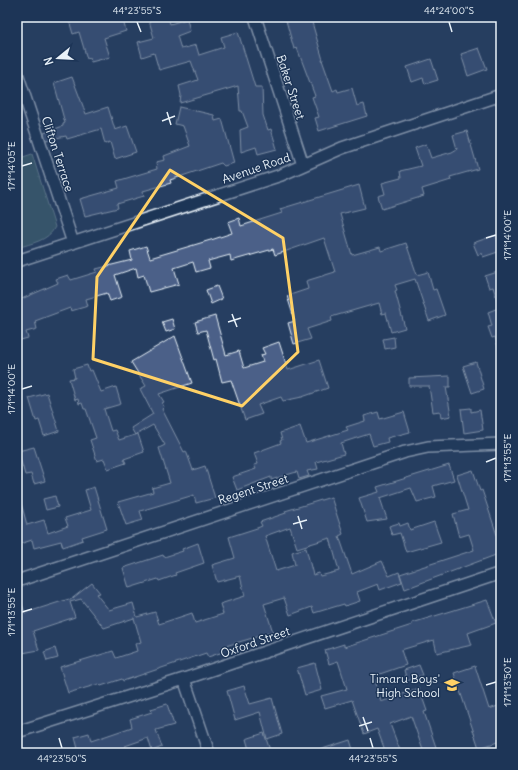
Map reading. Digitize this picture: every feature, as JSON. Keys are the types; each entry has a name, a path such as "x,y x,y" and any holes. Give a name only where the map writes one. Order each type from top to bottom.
{"street":[{"name":"Baker Street","path":"254,17 303,165"},
{"name":"Clifton Terrace","path":"17,73 73,243"},
{"name":"Avenue Road","path":"17,261 281,175 342,148 501,95"},
{"name":"Regent Street","path":"17,581 405,452 428,447 501,444"},
{"name":"Oxford Street","path":"17,732 184,679 501,573"},
{"path":"184,679 209,753"}],"highlighted area":[{"path":"170,170 283,238 298,352 242,406 93,359 97,277"}],"green space":[{"path":"32,154 55,227 52,232 44,238 34,243 17,248 17,159"}],"building":[{"path":"68,17 122,17 126,31 104,38 110,57 91,62 90,58 87,59 79,32 73,34"},
{"path":"148,17 168,17 170,24 187,19 190,31 177,36 181,49 196,45 199,55 224,47 221,37 238,32 255,87 262,87 263,115 268,130 271,129 277,149 258,154 256,147 241,152 240,130 248,127 242,111 240,111 238,86 180,103 181,95 179,86 198,80 191,61 159,70 154,53 142,57 138,42 154,38"},
{"path":"285,17 310,17 322,60 333,91 337,89 338,92 352,88 357,106 364,104 367,116 319,131 315,118 319,117 312,97 315,96 297,48 294,49"},
{"path":"479,48 487,69 468,76 461,54"},
{"path":"431,59 438,80 425,84 423,78 412,82 407,67"},
{"path":"72,77 86,114 108,107 115,130 127,126 136,152 115,159 110,142 105,144 101,129 67,139 66,136 46,140 44,133 63,126 65,123 54,83"},
{"path":"179,107 214,115 215,121 222,119 234,163 224,166 221,163 170,180 171,183 143,191 144,196 117,204 118,208 85,216 80,199 119,188 117,181 157,169 156,162 165,160 164,156 190,146 183,126 175,124"},
{"path":"467,131 478,169 450,177 451,180 422,189 424,196 382,209 378,196 385,194 382,183 401,178 400,171 421,166 415,148 426,144 431,158 452,152 457,149 453,135"},
{"path":"359,185 365,208 340,214 352,255 380,247 381,251 406,243 417,275 428,272 433,290 436,289 445,315 429,321 415,279 395,285 397,290 395,291 405,328 391,332 386,313 382,314 379,303 331,317 332,321 307,329 311,339 294,344 288,323 295,321 287,296 308,289 306,281 335,272 324,238 275,255 273,249 231,261 230,255 208,261 210,268 196,272 193,262 174,268 179,284 149,292 144,275 138,277 136,268 115,275 122,297 110,301 107,293 86,299 88,306 71,311 70,308 35,321 37,329 26,332 28,338 17,341 17,301 58,283 56,279 68,275 71,280 97,272 96,269 132,260 130,251 146,246 150,258 214,239 232,233 228,222 239,218 241,226 282,213 280,209"},
{"path":"496,235 501,251 483,257 482,253 478,255 473,243"},
{"path":"501,271 501,306 499,306 493,287 489,288 485,276"},
{"path":"217,286 222,299 211,304 206,290"},
{"path":"501,307 501,347 498,347 495,337 492,338 488,327 492,326 488,312"},
{"path":"215,316 226,355 239,351 244,368 263,362 261,355 265,354 262,348 279,342 288,370 319,360 328,388 302,397 283,401 281,397 258,405 262,414 245,420 231,380 222,382 206,330 198,332 195,322"},
{"path":"172,319 175,329 166,332 162,322"},
{"path":"175,336 192,383 159,394 164,402 162,403 164,407 162,409 184,452 186,451 193,470 205,466 215,498 196,503 194,495 140,511 143,520 126,525 118,502 153,492 152,488 170,483 159,448 165,445 153,425 135,435 131,428 153,414 140,389 146,386 131,362"},
{"path":"394,337 395,347 385,349 383,339"},
{"path":"476,362 484,389 472,393 463,366"},
{"path":"87,365 89,371 92,370 101,392 116,387 121,404 104,409 111,431 115,430 119,440 138,434 144,452 124,459 126,463 108,469 104,459 97,461 90,440 96,438 86,409 84,409 82,403 79,404 78,399 75,400 69,379 75,378 73,369"},
{"path":"450,376 450,387 446,387 451,416 441,418 440,411 433,412 429,386 409,386 409,378"},
{"path":"47,393 59,431 44,436 39,420 36,421 29,398"},
{"path":"471,408 471,412 480,410 483,430 464,433 461,409"},
{"path":"378,412 380,419 404,412 410,432 387,438 388,442 373,446 369,434 341,443 344,454 316,462 318,469 307,471 309,476 299,479 297,472 271,480 271,477 237,490 232,477 256,469 254,465 258,464 254,453 281,443 280,441 282,440 280,433 300,426 306,443 348,430 346,427 365,421 364,416"},
{"path":"34,447 45,481 34,484 31,474 25,475 18,451"},
{"path":"449,465 454,480 433,486 436,497 417,502 411,488 380,498 387,519 367,522 359,498 379,492 377,487"},
{"path":"473,470 480,491 482,490 501,547 501,553 405,589 400,574 474,550 469,534 459,537 453,514 468,510 457,475"},
{"path":"94,487 107,529 82,537 83,540 63,547 61,541 34,548 32,540 17,545 17,499 20,499 27,525 44,520 48,533 68,526 65,518 91,510 85,490"},
{"path":"55,496 58,507 46,510 43,499"},
{"path":"331,497 343,534 339,536 352,574 382,561 389,576 399,572 402,582 380,590 378,584 357,592 360,601 314,613 312,607 290,615 284,598 264,604 273,632 222,647 223,652 208,657 206,653 123,681 122,679 101,686 99,684 68,693 60,667 113,651 116,658 137,651 135,644 141,642 134,618 104,628 81,599 70,602 75,617 33,631 39,650 17,654 17,594 19,594 25,613 69,599 69,601 92,583 100,593 96,594 109,610 133,603 137,617 155,612 159,624 192,613 195,623 223,614 220,604 245,596 240,576 217,582 212,565 235,558 229,537 262,526 260,522 286,513 285,511","holes":["290,527 297,548 330,538 339,571 320,576 319,573 313,575 306,548 292,552 295,565 276,571 265,536"]},
{"path":"434,522 441,542 406,552 400,533 392,535 389,526 399,523 400,526 408,523 410,530"},
{"path":"198,543 204,563 175,573 176,575 159,581 158,579 129,588 123,568 163,555 164,557 183,551 182,549"},
{"path":"487,600 496,623 468,633 472,645 437,653 434,640 401,650 406,665 374,676 381,702 419,688 427,711 424,712 438,753 424,753 411,716 390,724 401,753 386,753 377,729 364,734 352,700 325,708 321,696 347,689 338,661 329,664 325,650 344,644 344,647 412,625 412,623"},
{"path":"55,648 58,658 47,661 44,652"},
{"path":"315,663 322,690 305,695 297,668"},
{"path":"419,665 423,675 407,681 404,670"},
{"path":"475,666 489,709 501,705 501,741 479,748 454,673"},
{"path":"244,686 250,704 272,698 282,734 267,739 260,712 235,720 227,691"},
{"path":"167,704 174,725 156,730 162,747 152,751 148,738 125,746 128,753 79,753 75,737 89,733 91,741 132,727 130,719 152,712 151,709"},
{"path":"264,733 271,753 250,753 246,739"},
{"path":"350,740 354,753 316,753 316,751"}],"place":[{"name":"Timaru Boys' High School","path":"452,685"}]}
